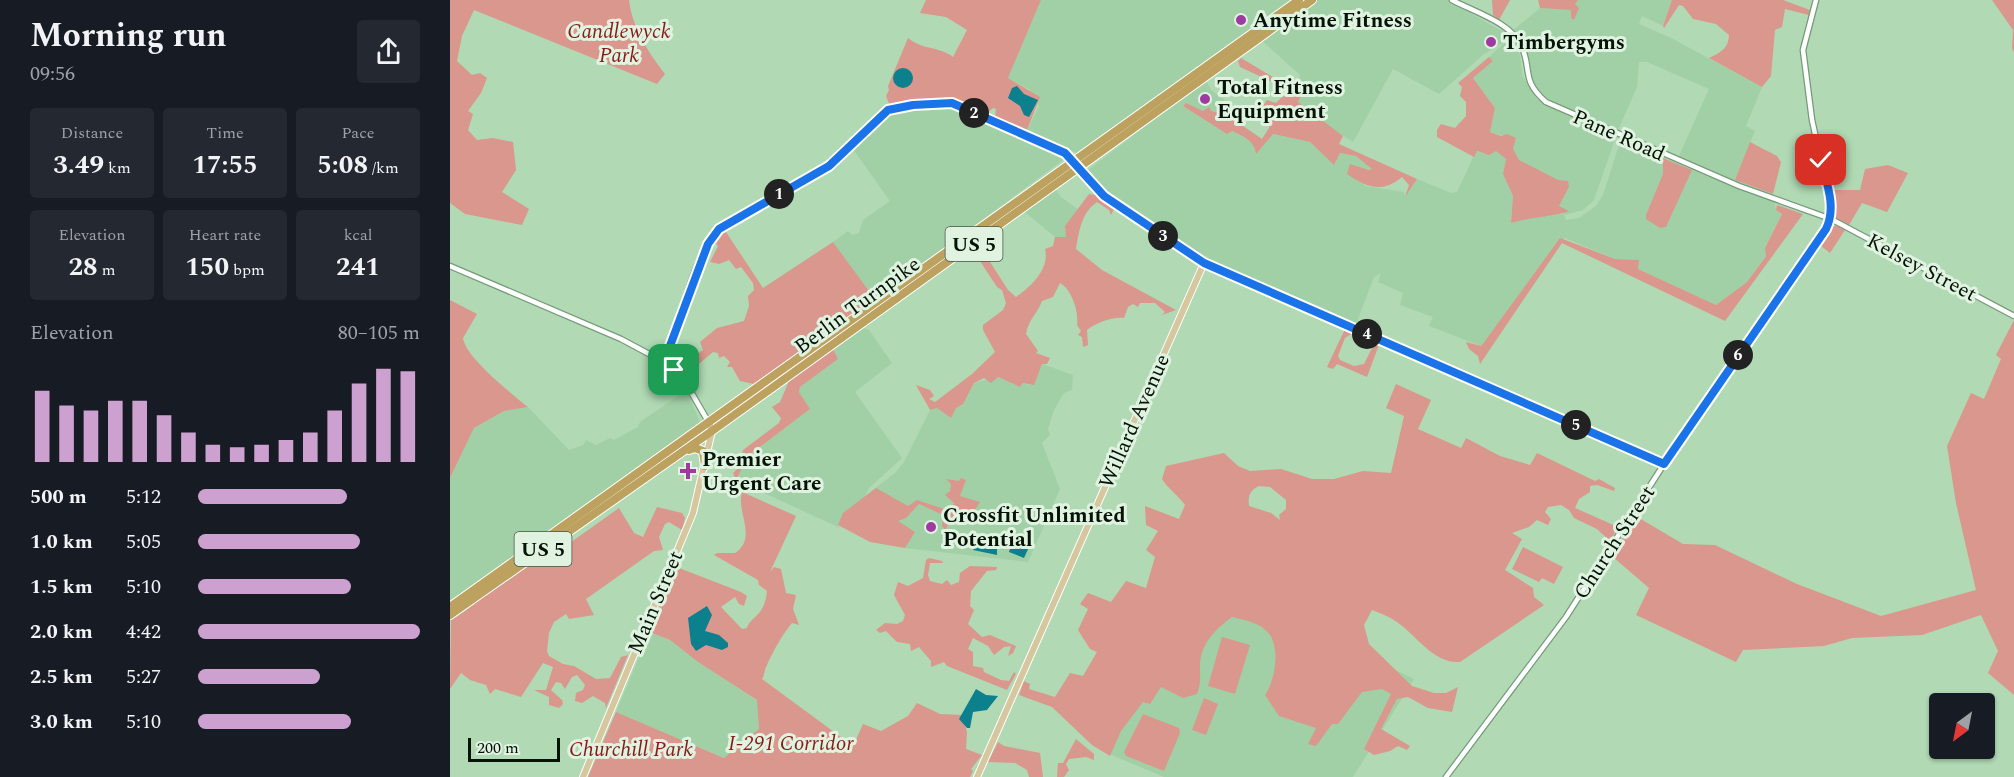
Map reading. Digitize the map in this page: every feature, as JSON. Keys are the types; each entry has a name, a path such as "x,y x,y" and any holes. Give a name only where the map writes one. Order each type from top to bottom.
{"highway":[{"name":"Berlin Turnpike","path":"1264,30 1299,0"},
{"name":"Berlin Turnpike","path":"450,615 476,592 597,502 1073,161 1170,97 1264,30 1312,0"},
{"name":"Berlin Turnpike","path":"450,607 608,504 712,432 1080,168 1170,97"},
{"path":"682,452 693,448 701,449 705,453 705,466"},
{"path":"597,502 608,504"}],"main road":[{"path":"1073,161 1104,196 1204,263"},
{"name":"Willard Avenue","path":"977,777 1060,582 1136,420 1204,263"},
{"path":"709,423 712,432"},
{"name":"Main Street","path":"584,777 693,513 712,432"}],"street":[{"name":"Pane Road","path":"1452,0 1513,34 1522,49 1527,78 1546,102 1739,186 1831,219"},
{"path":"1816,0 1803,50 1812,120 1829,193 1831,219"},
{"path":"664,362 682,310 713,235 726,223 829,166 891,108 952,103 1065,153 1073,161"},
{"name":"Kelsey Street","path":"1831,219 2014,316"},
{"name":"Church Street","path":"1446,777 1565,618 1664,464 1815,247 1831,219"},
{"path":"1204,263 1664,464"},
{"path":"450,267 621,339 664,362 687,384 709,423"}],"shaded area":[{"path":"1041,0 1294,0 1077,153 1027,130 1039,106 1030,90 1008,78"},
{"path":"1315,0 1447,0 1509,35 1520,55 1522,75 1537,99 1613,135 1615,139 1594,200 1583,210 1564,215 1566,220 1579,218 1596,206 1603,195 1619,145 1623,141 1709,177 1710,172 1678,158 1709,89 1647,62 1639,62 1637,87 1619,128 1615,129 1552,101 1539,92 1531,77 1526,50 1512,31 1540,8 1571,10 1574,20 1575,4 1578,0 1672,0 1663,26 1642,16 1639,24 1671,38 1762,87 1746,126 1755,131 1735,180 1773,194 1776,210 1782,214 1765,248 1766,255 1747,282 1716,305 1638,269 1638,260 1615,259 1565,238 1481,346 1429,326 1433,317 1400,305 1403,293 1378,282 1381,273 1374,277 1356,324 1281,294 1211,262 1206,256 1205,258 1116,201 1091,178 1088,170 1206,80 1211,90 1226,101 1218,113 1203,111 1186,103 1183,106 1226,133 1232,131 1248,139 1255,146 1256,154 1272,134 1310,142 1334,164 1340,153 1356,156 1373,169 1369,170 1350,164 1365,186 1404,192 1405,196 1417,179 1451,193 1457,192 1476,151 1484,154 1496,151 1506,159 1503,174 1513,196 1511,222 1544,215 1564,214 1559,206 1569,187 1518,160 1512,149 1516,139 1490,132 1495,108 1473,78 1493,61 1489,57 1506,41 1484,54 1439,94 1393,69 1353,142 1314,117 1298,102 1303,92 1294,87 1300,75 1261,40"},
{"path":"934,105 956,109 1015,135 1063,160 881,295 869,291 833,242 848,231 852,235 859,233 863,220 890,201 853,149 890,113"},
{"path":"1056,190 1061,197 1083,213 1067,237 1062,238 1055,237 1024,211"},
{"path":"861,327 869,330 892,363 855,392 902,458 869,488 865,496 895,473 904,462 930,410 937,407 950,417 956,408 963,404 974,383 997,377 1020,387 1023,383 1031,385 1042,364 1073,375 1072,390 1064,393 1054,410 1048,429 1050,435 1042,443 1060,489 1028,562 905,548 914,532 838,525 840,528 736,480 748,456 810,409 799,392 800,387 838,359 833,349"},
{"path":"685,387 700,422 692,430 450,602 450,478 474,428 504,411 528,407 569,450 583,445 586,440 596,445 610,438 614,440 638,427 640,422 681,394"},
{"path":"1203,586 1348,647 1414,679 1353,777 1164,777 1107,753"},
{"path":"650,632 670,640 698,662 758,701 759,729 725,758 616,712"}],"green space":[{"name":"Candlewyck Park","path":"450,0 629,0 642,39 665,74 657,84 474,10 462,36 457,61 472,75 480,73 487,78 481,93 468,111 473,114 468,130 477,140 493,138 513,142 516,170 502,192 529,209 522,225 465,214 450,203"},
{"path":"926,0 1041,0 1008,78 1040,97 1027,130 995,118 996,109 993,108 987,113 951,103 926,100 902,102 890,106 886,96 888,86 908,38 953,57 967,30 946,17 920,13"},
{"path":"1492,0 1510,0 1499,20 1493,15"},
{"path":"1538,0 1578,0 1575,4 1579,8 1574,20 1571,18 1571,10 1540,8"},
{"path":"1672,0 1783,0 1810,10 1809,15 1785,9 1782,27 1775,30 1771,76 1762,87 1709,58 1723,50 1729,40 1729,35 1716,24 1693,19 1683,6 1679,5 1664,28"},
{"path":"1992,0 2014,0 2014,53 2013,30"},
{"path":"1489,57 1493,61 1473,78 1495,108 1490,132 1501,136 1507,134 1516,138 1513,149 1519,160 1558,180 1568,181 1569,187 1559,206 1569,211 1511,223 1513,196 1503,174 1506,159 1496,151 1489,155 1477,151 1474,157 1437,137 1437,130 1441,124 1455,128 1466,116 1466,102 1460,96 1462,87 1458,83"},
{"path":"1241,58 1283,83 1289,95 1295,93 1294,87 1303,92 1298,102 1343,136 1339,144 1417,179 1405,197 1409,185 1402,177 1388,186 1374,187 1347,174 1350,164 1372,169 1356,156 1340,153 1334,165 1310,142 1273,134 1256,154 1251,142 1244,137 1232,131 1227,134 1183,106 1186,103 1203,111 1209,107 1211,111 1227,115 1262,139 1269,128 1271,119 1262,108 1267,100 1276,103 1284,95 1277,84 1240,67 1238,61"},
{"path":"1750,142 1777,156 1781,162 1773,194 1735,180"},
{"path":"1663,158 1692,170 1666,227 1660,228 1646,219 1646,215 1663,174"},
{"path":"1888,165 1908,173 1887,212 1862,203 1849,225 1836,219 1833,190 1860,190 1865,169"},
{"path":"1089,194 1095,195 1114,209 1111,215 1109,210 1097,202 1092,206 1082,223 1076,249 1102,270 1176,310 1162,315 1165,312 1155,303 1140,303 1138,307 1133,304 1128,307 1124,318 1105,321 1087,330 1088,345 1083,347 1082,337 1078,335 1081,331 1077,325 1074,302 1060,283 1053,297 1042,301 1027,329 1026,334 1038,351 1036,353 1050,358 1047,364 1042,364 1034,385 1023,383 1020,387 998,377 991,383 984,378 974,383 963,404 956,408 951,418 937,408 930,410 916,385 930,390 934,396 929,399 935,402 972,374 995,352 983,330 983,325 1003,310 1006,303 1002,290 997,287 976,255 983,251 1008,290 1016,297 1038,277 1045,264 1045,249 1053,246 1055,237 1066,237 1065,226"},
{"path":"1777,205 1803,214 1725,321 1562,243 1480,364 1478,356 1469,349 1466,342 1481,346 1560,238 1615,259 1639,260 1638,269 1716,305 1747,282 1766,256 1765,248 1782,214 1776,210"},
{"path":"1837,225 1845,230 1830,253 1821,246 1832,227"},
{"path":"721,232 726,232 763,288 833,242 869,291 877,291 881,295 754,384 740,381 732,367 727,367 730,362 724,356 719,358 718,353 713,352 693,369 694,373 687,372 672,354 674,352 690,358 703,350 700,342 717,328 744,321 749,306 748,296 754,290 753,283 741,267 736,269 729,260 719,264 710,262 718,246 714,242"},
{"path":"450,300 477,314 463,338 472,355 480,365 528,407 504,411 474,428 450,478"},
{"path":"2014,320 2014,695 1988,673 1998,651 1981,615 1922,635 1852,638 1824,646 1743,650 1736,662 1636,615 1649,588 1613,557 1634,515 1683,544 1715,545 1797,584 1881,616 1976,590 1956,503 1947,446 1971,393 1984,399 2001,359 1996,355"},
{"path":"1345,329 1361,335 1360,337 1351,334 1345,338 1338,356 1340,360 1354,366 1364,364 1374,344 1372,340 1380,342 1367,377 1337,364 1333,369 1327,367"},
{"path":"833,349 838,359 800,387 799,392 810,409 748,456 736,480 733,473 739,467 743,450 779,423 781,418 772,407 780,402 789,381"},
{"path":"1396,384 1431,400 1418,429 1461,448 1466,438 1500,456 1530,465 1537,453 1595,481 1599,479 1615,488 1614,491 1597,485 1590,486 1590,492 1579,499 1575,508 1618,527 1610,541 1597,529 1574,518 1569,510 1561,505 1548,507 1545,512 1551,519 1548,525 1537,520 1529,527 1512,533 1522,539 1505,570 1533,588 1534,597 1544,605 1460,662 1442,659 1397,622 1372,610 1364,625 1369,644 1412,686 1434,693 1446,693 1458,687 1452,712 1428,708 1408,697 1397,699 1381,729 1410,746 1407,750 1398,746 1390,751 1374,755 1364,749 1391,694 1382,689 1362,692 1338,724 1332,724 1316,746 1308,744 1316,728 1279,716 1265,695 1275,665 1275,649 1270,635 1258,625 1232,617 1219,627 1205,646 1200,661 1200,682 1197,694 1183,698 1161,687 1150,704 1143,702 1121,731 1110,756 1092,745 1052,707 1019,695 1024,681 1030,684 1029,689 1055,697 1070,673 1083,676 1097,652 1090,649 1078,630 1088,609 1080,604 1088,593 1111,602 1126,581 1146,588 1155,557 1146,550 1158,531 1146,525 1145,506 1179,519 1185,505 1162,479 1166,466 1224,453 1238,466 1250,471 1281,469 1312,479 1334,479 1363,471 1391,473 1404,416 1386,408","holes":["1259,486 1270,487 1286,500 1286,509 1279,515 1280,520 1271,513 1249,506 1249,497 1253,490"]},
{"path":"961,478 966,480 960,496 980,502 972,515 962,521 951,520 945,530 942,526 943,515 919,504 906,518 898,521 915,532 905,548 870,542 838,525 843,513 876,488 908,506 917,500 950,511 954,503 945,495 950,491 951,484 946,479 959,481"},
{"path":"742,492 796,516 770,572 774,567 781,569 786,593 796,595 793,609 799,625 792,623 785,632 762,679 849,743 855,742 863,724 881,731 908,716 917,703 940,714 962,715 967,732 966,749 982,755 971,769 973,771 970,777 588,777 616,712 724,758 759,729 757,700 698,662 670,640 647,631 676,563 679,568 747,596 744,606 739,604 735,597 721,607 742,629 747,628 761,610 767,591 759,585 758,580 714,555 735,553 742,547 746,532"},
{"path":"657,507 682,513 685,518 682,530 669,522 665,524 659,537 663,550 654,551 586,599 594,615 569,619 566,614 554,622 549,633 547,651 549,656 563,664 574,666 596,679 610,678 621,657 628,655 606,708 605,703 593,696 582,703 575,701 576,693 583,690 585,685 577,675 572,677 565,689 561,683 556,682 551,690 562,700 563,704 559,708 549,705 549,697 534,690 546,690 553,667 543,663 521,697 495,689 490,694 486,685 470,680 461,673 450,689 451,620 507,579 532,563 563,548 563,543 567,545 619,508 634,533 643,537"},
{"path":"1523,547 1563,567 1554,584 1542,578 1539,582 1512,569"},
{"path":"929,558 943,563 930,563 928,575 930,581 942,584 947,580 951,585 959,582 960,573 970,566 997,567 996,570 987,571 971,591 970,606 974,610 968,624 982,637 990,635 1016,646 1013,653 1008,656 1011,646 1004,647 994,655 988,646 973,638 968,649 973,652 973,666 983,668 984,672 1009,681 1014,672 1016,674 1007,690 947,666 944,662 931,667 931,661 919,647 911,651 910,644 897,642 886,631 880,633 876,630 885,623 897,624 903,621 905,615 894,595 898,582 908,586 923,578 926,560"},
{"path":"1222,637 1250,645 1235,694 1208,686"},
{"path":"1204,698 1218,704 1206,735 1192,730"},
{"path":"1143,714 1179,728 1180,733 1164,771 1126,756 1124,752"},
{"path":"1076,739 1094,754 1094,760 1086,757 1069,759 1066,764 1069,770 1064,777 1057,777 1058,763 1063,763"},
{"path":"998,742 1004,746 1040,753 1043,777 1029,777 1027,770 1015,763 988,762"}],"water":[{"path":"903,68 910,71 913,78 910,85 903,88 896,85 893,78 896,71"},
{"path":"1017,86 1024,94 1038,100 1029,117 1024,115 1020,106 1008,98 1012,88"},
{"path":"997,537 997,555 973,550 979,541"},
{"path":"1013,538 1029,547 1024,558 1009,552"},
{"path":"707,606 712,615 705,631 719,635 728,643 728,647 722,650 706,645 696,651 691,644 688,618"},
{"path":"976,689 986,695 998,696 987,710 973,712 970,728 967,728 959,719"}],"place":[{"name":"Anytime Fitness","path":"1241,20"},
{"name":"Timbergyms","path":"1491,42"},
{"name":"Total Fitness Equipment","path":"1205,99"},
{"name":"Premier Urgent Care","path":"688,471"},
{"name":"Crossfit Unlimited Potential","path":"931,527"}],"route":[{"path":"674,370 664,362 708,244 719,229 829,166 888,110 913,105 952,103 1065,153 1104,196 1204,263 1664,464 1735,359 1790,285 1826,229 1831,219 1831,207 1821,160"}],"park label":[{"name":"I-291 Corridor","path":"791,743"},
{"name":"Churchill Park","path":"631,749"}]}
